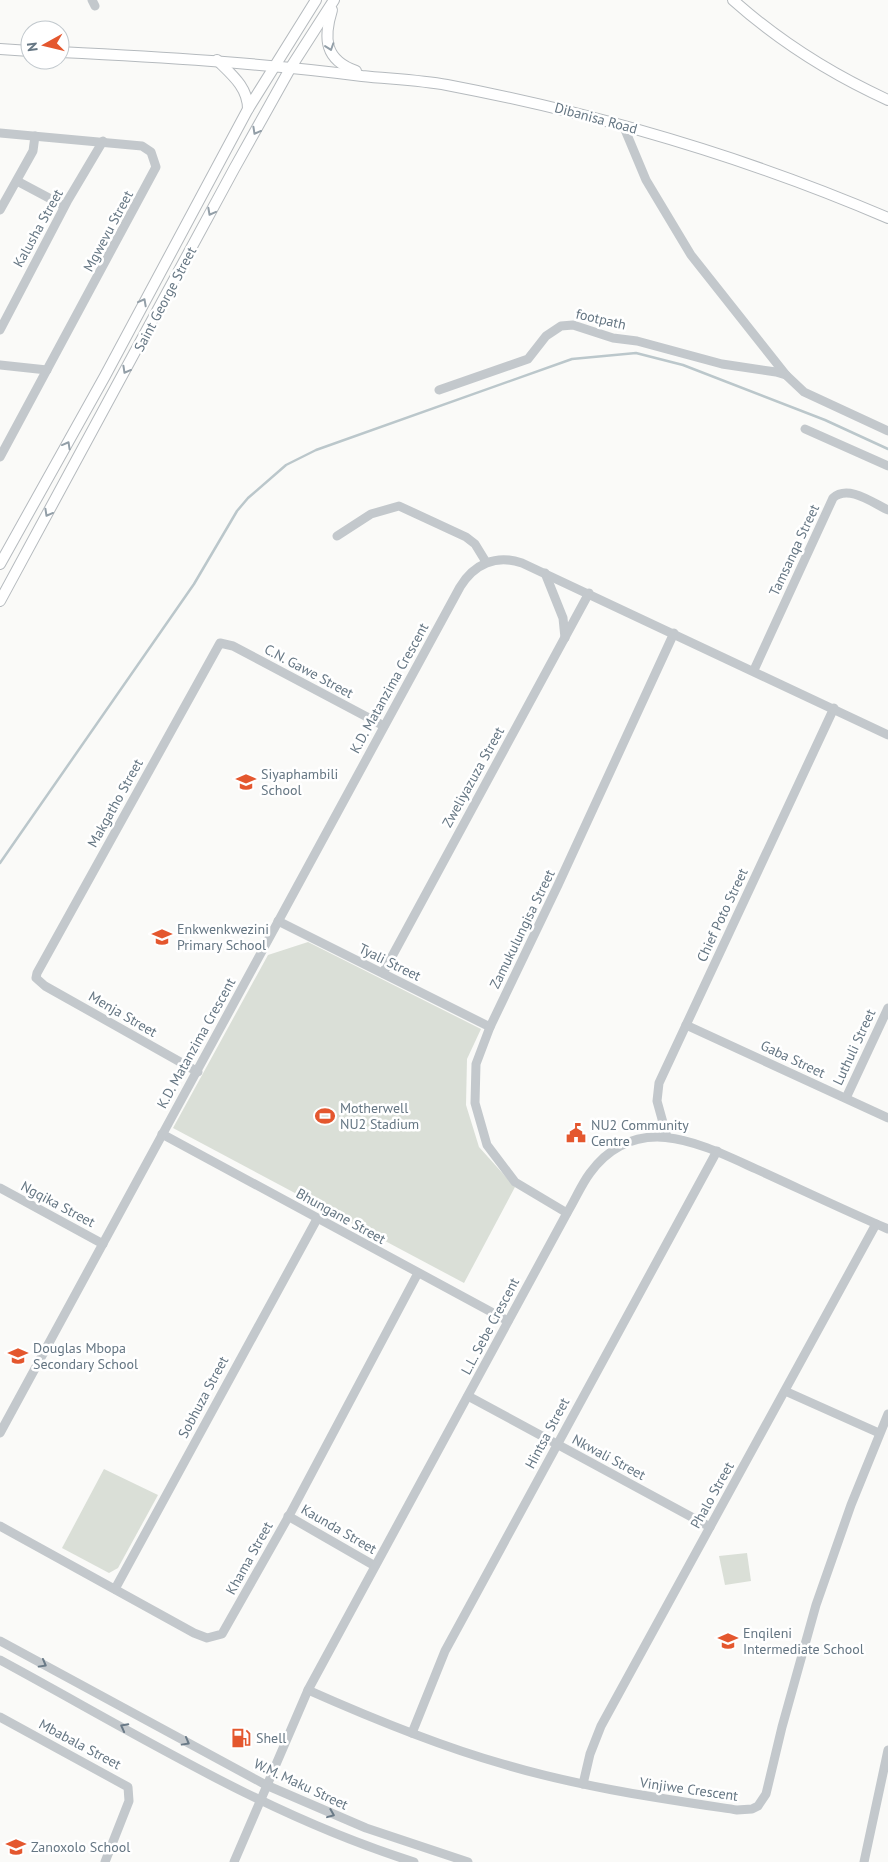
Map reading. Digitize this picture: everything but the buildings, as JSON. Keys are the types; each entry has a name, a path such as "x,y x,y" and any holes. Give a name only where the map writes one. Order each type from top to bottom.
{"main road":[{"name":"Saint George Street","path":"0,564 101,382 248,109 316,0"},
{"name":"Saint George Street","path":"0,601 291,67 335,0"},
{"path":"335,0 328,24 327,44 333,56 345,67 369,77"},
{"path":"733,0 768,29 811,60 834,74 888,100"},
{"path":"0,49 20,50"},
{"name":"Dibanisa Road","path":"70,53 274,65 445,85 563,109 673,139 786,178 888,218"},
{"path":"216,60 242,86 248,109"}],"street":[{"path":"623,125 649,186 691,256 786,375 804,392 888,431"},
{"name":"Mgwevu Street","path":"0,133 142,146 155,158 156,170 0,457"},
{"path":"0,210 34,148 35,136"},
{"name":"Kalusha Street","path":"0,330 64,206 103,142"},
{"path":"16,181 64,206"},
{"name":"footpath","path":"439,390 528,360 546,336 560,326 573,325 612,338 637,341 686,352 722,364 786,375"},
{"path":"0,365 47,370"},
{"path":"805,428 888,466"},
{"name":"Tamsanqa Street","path":"754,670 833,498 840,493 849,492 888,510"},
{"path":"337,536 371,514 399,506 466,537 475,544 486,562 513,560 544,573 754,670 888,735"},
{"name":"K.D. Matanzima Crescent","path":"0,1433 162,1134 198,1072 462,583 475,569 486,562"},
{"path":"544,573 563,618 565,638"},
{"name":"Zweliyazuza Street","path":"383,973 589,594"},
{"name":"Zamukulungisa Street","path":"567,1213 516,1182 487,1145 478,1117 474,1074 479,1053 490,1027 558,886 674,634"},
{"name":"C.N. Gawe Street","path":"220,643 233,646 384,726"},
{"name":"Makgatho Street","path":"36,978 37,973 220,643"},
{"name":"Chief Poto Street","path":"667,1137 657,1091 661,1076 834,708"},
{"name":"Tyali Street","path":"278,921 490,1027"},
{"name":"Menja Street","path":"36,978 45,986 198,1072"},
{"name":"Luthuli Street","path":"846,1098 888,1008"},
{"name":"Gaba Street","path":"686,1025 888,1118"},
{"name":"Bhungane Street","path":"162,1134 508,1321"},
{"name":"L.L. Sebe Crescent","path":"234,1862 308,1690 567,1213 590,1173 605,1158 617,1149 637,1141 667,1137 695,1142 888,1229"},
{"name":"Hintsa Street","path":"412,1733 445,1651 716,1151"},
{"name":"Ngqika Street","path":"0,1188 103,1244"},
{"name":"Sobhuza Street","path":"115,1589 317,1219"},
{"name":"Phalo Street","path":"583,1784 596,1737 876,1224"},
{"name":"Khama Street","path":"0,1526 194,1633 207,1638 218,1636 225,1631 418,1273"},
{"path":"785,1391 879,1434"},
{"name":"Nkwali Street","path":"468,1396 710,1527"},
{"name":"Vinjiwe Crescent","path":"308,1690 412,1733 502,1764 646,1797 737,1810 752,1809 763,1800 816,1605 888,1414"},
{"name":"Kaunda Street","path":"288,1516 375,1566"},
{"name":"W.M. Maku Street","path":"0,1641 266,1785 366,1828 468,1862"},
{"path":"0,1660 259,1801 336,1835 414,1862"},
{"name":"Mbabala Street","path":"0,1717 128,1787 129,1801 105,1862"},
{"path":"864,1862 888,1750"}],"shaded area":[{"name":"Motherwell NU2 Stadium","path":"308,942 481,1029 467,1059 466,1105 479,1147 515,1187 464,1283 173,1128 268,955"},
{"path":"104,1469 158,1495 118,1568 109,1573 62,1548"},
{"path":"747,1553 751,1581 725,1585 719,1556"}],"waterway":[{"path":"0,863 194,584 237,511 248,498 286,465 316,450 572,359 636,353 683,365 825,420 888,449"}],"place":[{"name":"Siyaphambili School","path":"246,782"},
{"name":"Enkwenkwezini Primary School","path":"162,937"},
{"name":"Motherwell NU2 Stadium","path":"325,1116"},
{"name":"NU2 Community Centre","path":"576,1133"},
{"name":"Douglas Mbopa Secondary School","path":"18,1356"},
{"name":"Enqileni Intermediate School","path":"728,1641"},
{"name":"Shell","path":"241,1738"},
{"name":"Zanoxolo School","path":"16,1847"}]}
